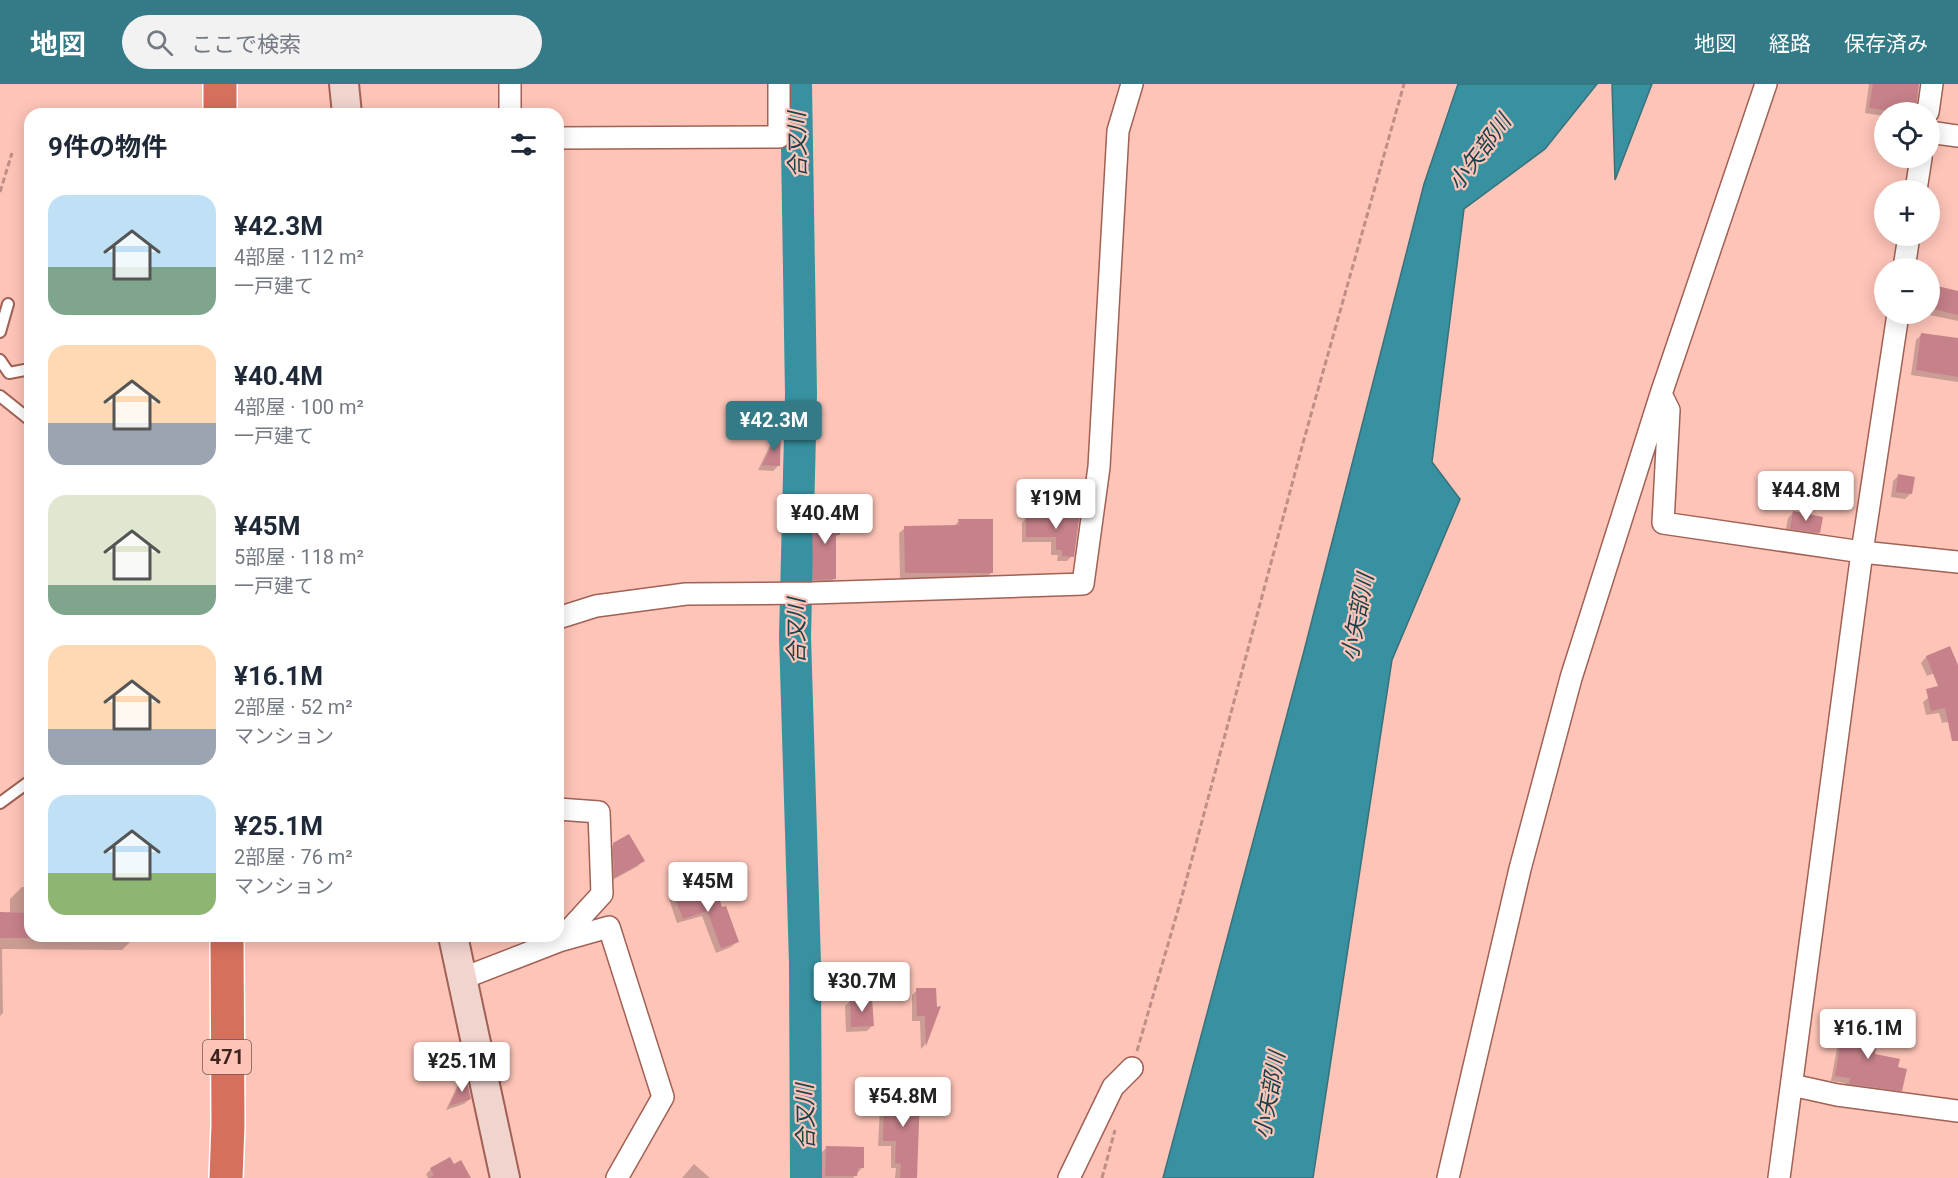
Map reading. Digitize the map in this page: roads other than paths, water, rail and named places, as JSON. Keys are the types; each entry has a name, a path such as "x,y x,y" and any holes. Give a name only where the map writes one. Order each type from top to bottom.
{"highway":[{"path":"220,84 220,108"},
{"name":"471","path":"226,1178 227,942"}],"street":[{"path":"344,84 346,108"},
{"path":"510,84 510,108"},
{"path":"564,138 779,137 779,84"},
{"path":"564,616 596,606 686,594 773,594 1083,584 1099,467 1118,131 1132,84"},
{"path":"1448,1178 1520,869 1571,678 1661,394 1766,84"},
{"path":"1929,102 1932,84"},
{"path":"1940,134 1958,136"},
{"path":"1779,1178 1863,552 1897,324"},
{"path":"1661,394 1669,410 1663,523 1863,552 1958,562"},
{"path":"564,809 599,812 602,894 564,936"},
{"path":"564,940 609,927 663,1096 617,1178"},
{"path":"454,942 505,1178"},
{"path":"461,979 556,942"},
{"path":"1069,1178 1113,1087 1132,1068"},
{"path":"1792,1085 1838,1095 1958,1110"}],"lane":[{"path":"0,332 8,304"},
{"path":"0,360 9,373 24,370"},
{"path":"0,396 24,415"},
{"path":"0,803 24,785"}],"water":[{"name":"小矢部川","path":"1458,84 1597,84 1545,149 1464,209 1432,462 1460,499 1392,660 1313,1178 1163,1178 1304,651 1424,184"},
{"path":"1612,84 1652,84 1615,180"}],"waterway":[{"name":"合又川","path":"796,84 801,394 795,637 805,963 806,1178"}]}
